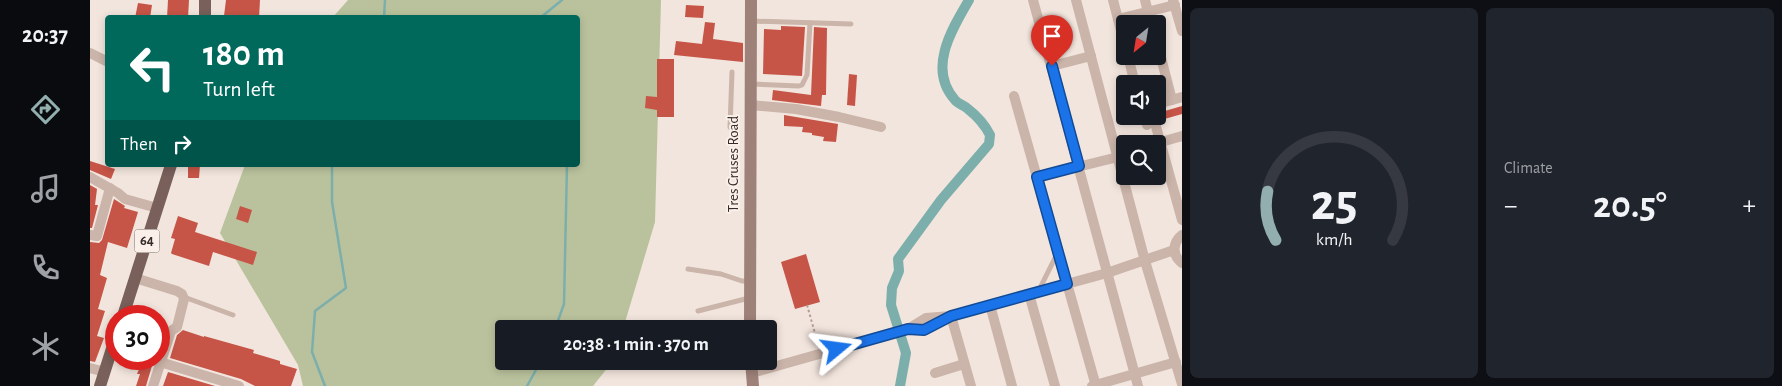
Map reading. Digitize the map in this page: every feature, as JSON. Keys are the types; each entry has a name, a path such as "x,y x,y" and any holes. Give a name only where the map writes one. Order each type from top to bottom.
{"main road":[{"path":"205,0 205,15"},
{"name":"Tres Cruses Road","path":"750,320 749,84 751,0"},
{"name":"64","path":"126,305 170,167"},
{"path":"100,386 105,372"}],"street":[{"path":"1033,0 1138,386"},
{"path":"1076,0 1116,150"},
{"path":"1113,0 1117,15"},
{"path":"1145,0 1149,15"},
{"path":"1135,15 1174,2 1182,31"},
{"path":"90,53 105,60"},
{"path":"1052,66 1091,56"},
{"path":"1165,65 1177,98"},
{"path":"1014,96 1095,386 1176,362"},
{"path":"750,105 796,109 881,127"},
{"path":"1166,140 1182,136"},
{"path":"1037,177 1116,157"},
{"path":"1166,163 1182,220"},
{"path":"90,177 125,200 133,198 158,205"},
{"path":"1125,185 1145,261 1182,384"},
{"path":"90,235 97,236 114,191"},
{"path":"752,374 908,329 926,318 951,316 1145,261 1178,257 1176,242 1182,235"},
{"path":"135,278 177,291 183,297 177,327 170,334"},
{"path":"1034,293 1055,386"},
{"path":"990,305 1012,386"},
{"path":"951,316 971,386"},
{"path":"935,373 964,364"},
{"path":"170,365 239,386"},
{"path":"90,368 105,372"},
{"path":"153,386 158,370"}],"lane":[{"path":"751,21 851,24"},
{"path":"749,84 802,85 807,75 810,23"},
{"path":"730,127 732,72"},
{"path":"1034,293 1058,252"},
{"path":"688,269 721,274 742,281 750,281"},
{"path":"183,297 233,315"},
{"path":"698,311 750,298"}],"path":[{"path":"807,305 821,354"}],"green space":[{"path":"348,0 661,0 655,222 626,320 495,320 495,370 606,370 593,386 303,386 298,365 220,233 244,167 580,167 580,15 335,15"}],"building":[{"path":"168,0 189,0 188,15 167,15"},
{"path":"226,0 260,0 259,15 224,15"},
{"path":"138,3 152,5 150,15 136,15"},
{"path":"686,5 704,6 703,18 685,17"},
{"path":"705,22 715,23 713,39 743,43 743,62 674,55 676,41 702,44"},
{"path":"781,26 805,27 802,76 763,74 764,29 781,30"},
{"path":"814,27 827,28 826,95 822,95 821,106 772,100 773,90 811,95"},
{"path":"657,59 674,59 674,117 657,117 657,110 645,108 646,96 657,97"},
{"path":"849,74 857,75 855,106 847,105"},
{"path":"1182,106 1182,114 1166,119 1166,111"},
{"path":"784,115 838,124 836,142 823,141 824,137 802,132 803,127 784,126"},
{"path":"90,161 115,169 111,179 90,170"},
{"path":"188,167 200,167 199,178 188,178"},
{"path":"90,185 97,189 95,205 98,205 92,228 90,228"},
{"path":"114,199 125,206 124,208 138,212 127,248 108,242 100,275 107,278 98,309 105,311 97,336 104,338 95,362 90,361 90,242 99,243 102,240"},
{"path":"240,206 252,210 248,223 236,219"},
{"path":"178,216 198,223 195,232 257,252 253,265 213,252 209,266 172,254 175,239 171,238"},
{"path":"806,254 820,302 795,309 781,262"},
{"path":"183,330 254,350 253,353 280,361 280,364 297,369 291,386 255,386 241,379 170,358 177,335"},
{"path":"139,370 151,370 146,386 136,386 140,374 137,374"},
{"path":"168,372 215,386 163,386"}],"waterway":[{"path":"384,15 385,0"},
{"path":"544,15 562,0"},
{"path":"900,386 906,353 891,305 892,288 899,271 898,259 941,200 989,144 990,135 986,128 965,106 955,100 947,88 943,75 945,49 956,23 969,0"},
{"path":"325,386 312,352 315,311 346,288 332,202 332,167"},
{"path":"558,320 564,304 567,167"},
{"path":"527,386 536,370"}],"route":[{"path":"837,349 908,329 924,330 951,316 1067,284 1037,177 1079,166 1052,66"}]}
